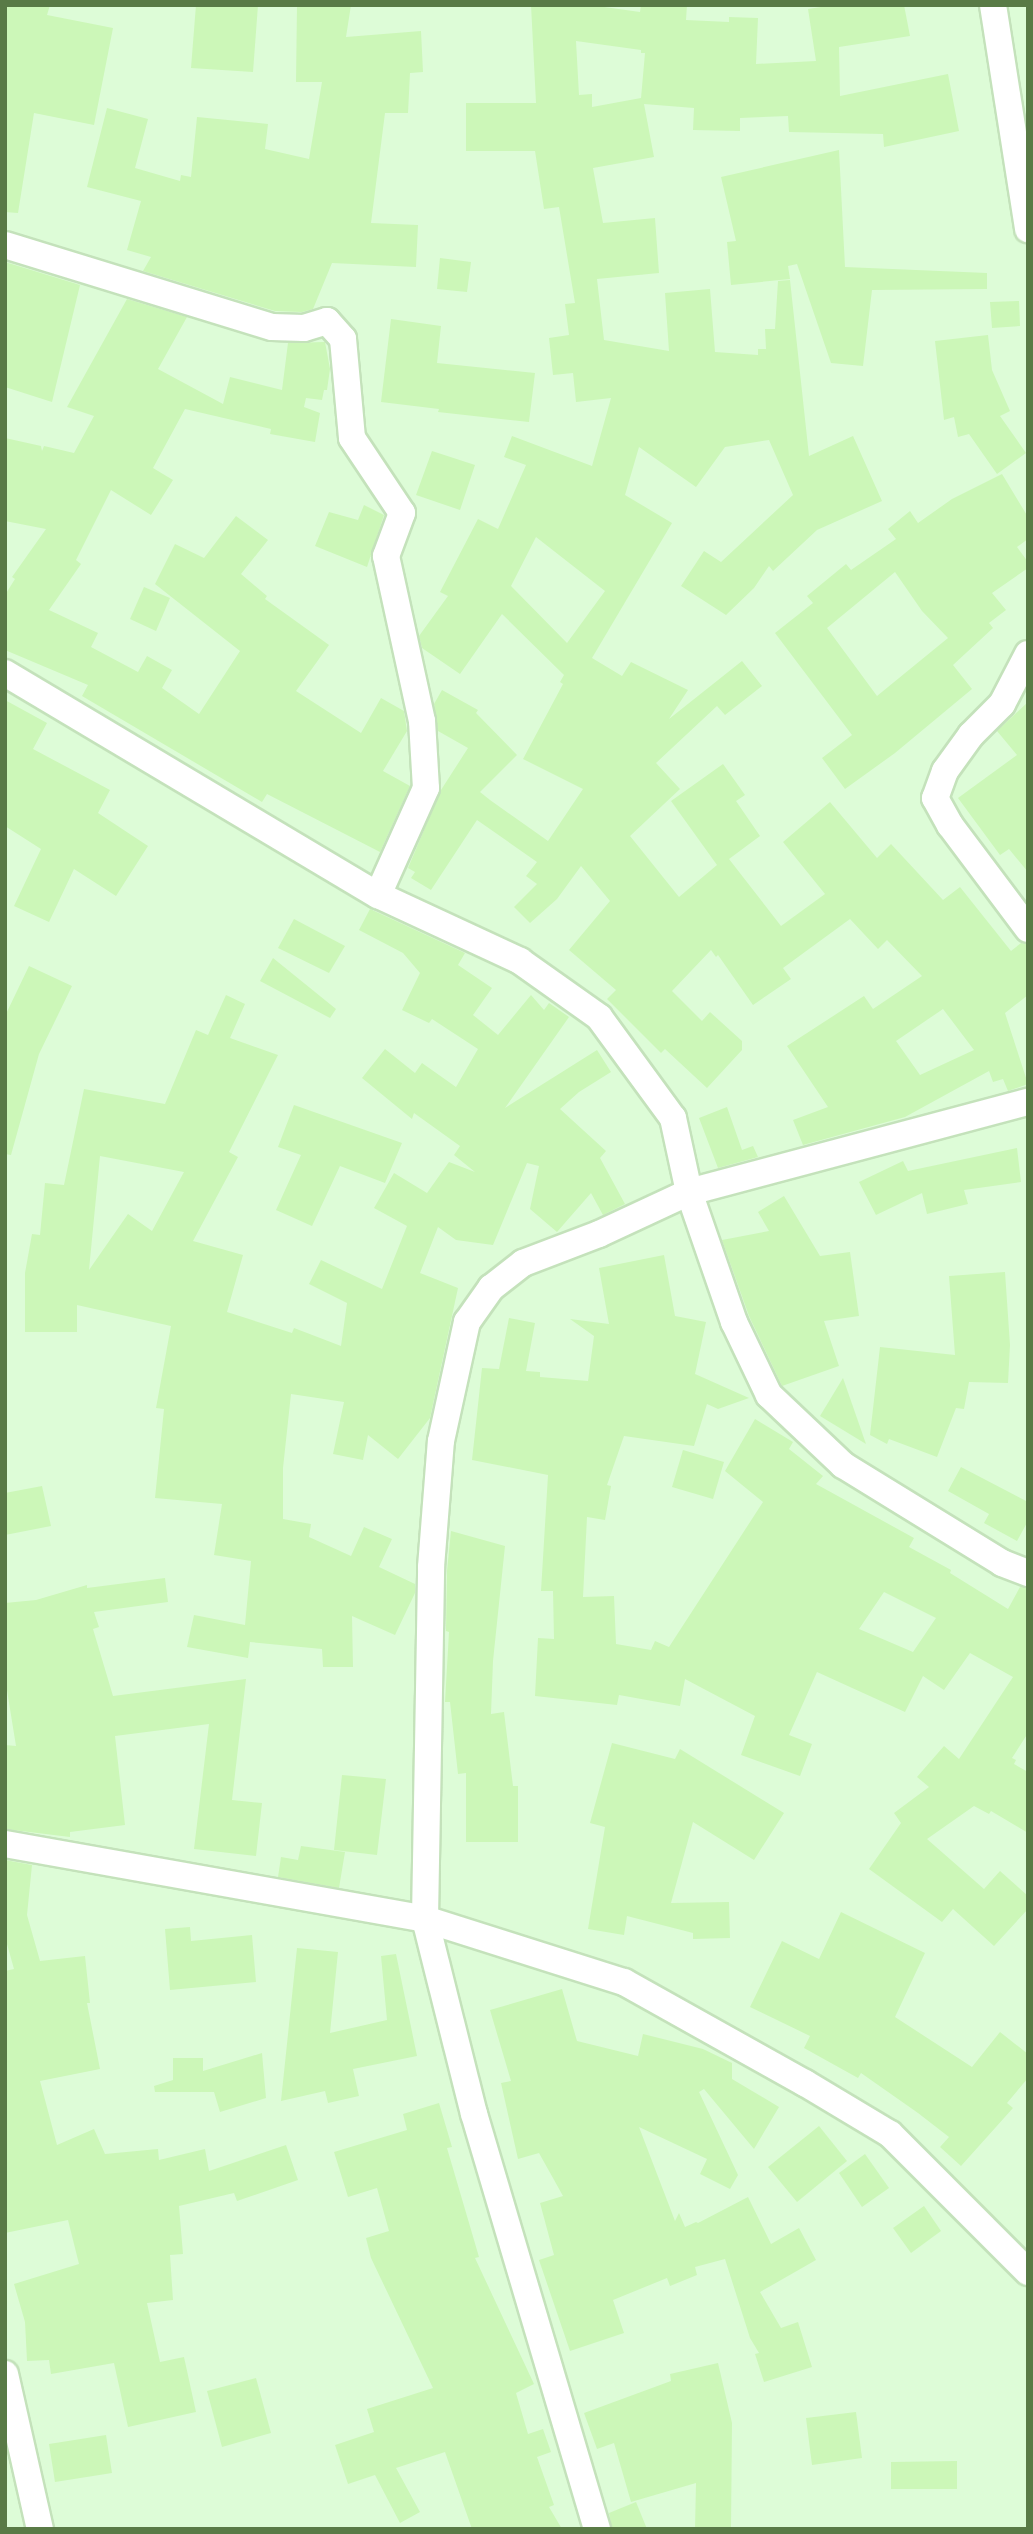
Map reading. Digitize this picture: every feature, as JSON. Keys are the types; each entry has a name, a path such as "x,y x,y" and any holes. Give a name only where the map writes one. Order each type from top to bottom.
{"street":[{"path":"993,5 1028,229"},
{"path":"5,245 272,327 303,328 327,321 344,339 352,438 402,513 386,556 422,721 426,788 378,895"},
{"path":"1028,654 1002,704 971,735 946,771 935,798 950,825 1028,929"},
{"path":"5,673 378,895 520,961 599,1017 673,1118 689,1192 734,1322 769,1395 843,1465 1002,1563 1028,1573"},
{"path":"597,2529 474,2114 425,1919 430,1567 441,1441 467,1322 491,1288 523,1263 599,1234 689,1192 1028,1102"},
{"path":"5,1844 425,1919 624,1982 806,2083 890,2134 1028,2272"},
{"path":"5,2374 40,2529"}],"shaded area":[{"path":"5,5 1028,5 1028,2529 5,2529"}],"building":[{"path":"5,5 50,5 47,15 113,28 94,125 34,113 18,213 5,212"},
{"path":"196,5 258,5 253,72 191,68"},
{"path":"297,5 351,5 346,37 421,31 423,72 410,73 408,113 385,113 371,223 418,225 416,267 332,263 313,309 302,312 275,311 143,271 151,257 127,250 141,201 87,187 107,108 148,119 135,168 180,181 181,175 191,177 197,117 268,124 265,149 309,159 322,82 296,82"},
{"path":"531,5 590,5 640,12 641,5 687,5 686,20 729,22 729,17 758,18 756,64 816,61 808,9 834,5 904,5 910,36 839,47 840,96 948,74 959,131 884,147 883,134 789,132 788,116 740,118 740,131 693,130 694,108 644,104 654,157 593,168 603,223 655,218 659,273 597,279 604,340 669,351 665,293 710,289 715,352 758,355 758,349 766,349 765,329 775,329 778,281 790,280 809,456 853,436 882,501 817,530 773,571 769,566 754,588 726,615 681,586 704,551 721,562 793,495 769,440 725,447 696,487 639,447 625,495 672,523 592,658 622,676 631,662 688,690 669,719 742,661 762,686 725,715 717,706 656,763 680,789 630,836 679,897 717,865 671,801 723,764 745,795 736,801 760,836 729,859 781,926 825,894 783,842 830,802 877,858 891,844 943,900 960,887 1011,951 1021,943 1028,944 1028,995 1005,1013 1028,1084 1008,1091 1003,1079 993,1082 989,1071 905,1117 803,1145 793,1120 828,1107 787,1046 864,996 873,1009 922,976 887,940 878,949 850,919 783,968 791,979 753,1005 718,955 716,957 711,950 672,991 702,1021 710,1012 742,1041 742,1050 707,1088 665,1049 661,1053 607,999 616,990 569,950 610,901 581,866 557,899 530,923 514,907 537,884 526,876 537,862 477,820 431,890 411,878 415,872 408,868 441,790 468,748 438,731 434,704 442,690 478,710 476,713 517,755 480,792 548,841 583,789 523,759 563,684 560,682 564,675 502,614 460,674 422,648 419,636 448,596 440,592 478,519 498,529 526,465 504,457 512,436 592,466 611,398 576,402 573,373 553,375 549,338 569,335 565,304 575,303 559,207 544,209 535,151 466,151 466,103 536,103","holes":["576,41 641,50 641,53 645,53 641,98 592,107 592,94 579,95","536,537 605,591 567,643 511,586","943,1009 974,1050 920,1075 896,1041"]},
{"path":"839,150 845,267 987,273 987,289 872,290 863,366 831,363 797,264 788,266 790,279 731,285 727,242 736,241 721,177"},
{"path":"440,258 471,262 467,292 437,289"},
{"path":"5,262 80,285 52,402 5,387"},
{"path":"127,299 187,317 158,369 223,404 230,377 282,390 288,343 325,342 330,369 327,390 324,390 322,400 306,398 304,407 320,413 315,442 270,434 271,429 185,409 153,468 173,480 151,515 111,490 76,560 81,564 49,610 98,633 91,647 138,672 147,656 172,670 162,688 199,714 240,651 155,584 175,544 204,558 236,516 268,540 241,574 267,596 265,599 329,645 296,691 361,733 381,698 404,711 407,731 383,771 410,786 380,852 267,794 262,802 82,696 88,685 5,650 5,595 15,579 12,577 46,529 5,521 5,438 41,446 42,451 44,446 74,453 94,416 67,407"},
{"path":"1019,301 1020,326 992,328 990,302"},
{"path":"391,319 441,326 437,363 535,373 529,422 438,412 439,409 381,402"},
{"path":"988,335 992,370 1010,411 1000,416 1026,453 997,474 969,434 958,437 954,417 944,420 935,341"},
{"path":"432,451 475,465 460,510 416,495"},
{"path":"1002,474 1028,517 1028,539 1017,547 1028,562 1028,568 992,593 1006,610 989,623 993,628 953,665 972,689 895,753 845,789 822,758 852,735 775,633 813,603 807,596 846,564 851,570 896,539 888,529 910,511 918,523 952,499","holes":["895,572 922,611 948,638 877,696 827,628"]},
{"path":"364,505 384,515 367,567 315,546 329,512 358,520"},
{"path":"144,587 170,598 156,631 130,619"},
{"path":"5,700 47,723 33,749 110,790 98,813 148,846 116,896 74,869 49,922 14,906 41,849 5,826"},
{"path":"1028,702 1028,872 1009,849 1000,855 958,798 1017,755 997,731"},
{"path":"370,909 465,953 458,965 492,988 473,1015 498,1035 531,995 544,1010 549,1003 569,1017 505,1108 597,1050 611,1072 579,1092 560,1109 606,1151 600,1158 625,1204 603,1215 591,1193 557,1232 530,1209 539,1166 527,1163 493,1245 456,1240 438,1227 420,1273 458,1288 430,1418 398,1459 368,1435 363,1460 333,1454 344,1402 291,1394 283,1468 283,1519 311,1524 309,1537 351,1556 364,1527 392,1539 379,1567 415,1584 415,1593 395,1635 352,1616 353,1667 323,1667 322,1649 250,1642 248,1658 187,1647 194,1615 245,1625 251,1561 214,1555 222,1504 155,1498 164,1409 156,1408 171,1326 77,1305 77,1332 25,1332 25,1273 32,1234 40,1235 45,1183 64,1185 84,1089 165,1104 196,1030 208,1035 226,995 245,1004 230,1038 278,1055 229,1152 238,1157 193,1241 243,1255 227,1312 292,1333 294,1328 341,1346 347,1303 309,1284 321,1260 382,1289 407,1226 374,1208 394,1173 427,1193 449,1162 475,1172 454,1155 460,1146 414,1113 412,1119 362,1078 385,1049 415,1073 422,1063 456,1087 478,1049 432,1019 429,1023 402,1010 420,973 403,953 359,930","holes":["100,1156 184,1172 152,1231 128,1214 89,1270"]},
{"path":"294,919 345,946 329,973 278,948"},
{"path":"273,958 336,1009 330,1018 260,981"},
{"path":"29,966 72,986 39,1054 11,1155 5,1154 5,1016"},
{"path":"294,1105 402,1143 385,1183 340,1166 312,1226 276,1210 301,1155 278,1147"},
{"path":"727,1107 742,1150 753,1146 758,1157 718,1168 699,1118"},
{"path":"1017,1148 1021,1182 964,1190 968,1204 927,1214 922,1193 876,1215 859,1182 903,1161 908,1171"},
{"path":"784,1196 820,1256 850,1252 859,1316 824,1321 839,1366 782,1386 749,1316 722,1240 769,1231 758,1212"},
{"path":"664,1255 675,1316 706,1322 695,1374 749,1398 718,1409 707,1404 694,1446 624,1436 607,1485 611,1486 605,1520 587,1517 583,1597 614,1596 616,1644 651,1650 655,1641 669,1647 763,1502 725,1471 755,1419 793,1442 789,1449 823,1476 816,1484 914,1538 909,1547 951,1570 950,1573 1008,1609 1020,1587 1028,1588 1028,1733 1012,1758 1016,1760 1014,1764 1028,1772 1028,1833 991,1811 989,1814 974,1806 927,1839 984,1889 1000,1871 1028,1896 1028,1909 994,1946 953,1909 942,1922 869,1869 901,1823 894,1813 929,1787 917,1777 944,1746 959,1759 1013,1677 970,1653 944,1690 923,1676 905,1712 817,1672 789,1735 812,1744 800,1776 741,1755 755,1716 685,1679 680,1706 619,1695 617,1705 535,1696 538,1638 554,1639 553,1591 541,1591 548,1475 472,1460 482,1368 499,1369 509,1318 535,1323 526,1371 540,1372 540,1377 588,1381 594,1336 570,1319 609,1324 599,1268","holes":["884,1592 936,1618 913,1652 859,1629"]},
{"path":"1005,1272 1010,1345 1008,1383 969,1382 964,1409 956,1408 937,1457 889,1439 887,1444 870,1435 880,1347 955,1355 949,1276"},
{"path":"843,1378 866,1444 820,1416"},
{"path":"683,1450 724,1462 713,1499 672,1487"},
{"path":"961,1467 1028,1502 1028,1521 1017,1541 984,1523 989,1514 948,1491"},
{"path":"42,1486 51,1526 5,1535 5,1493"},
{"path":"451,1531 505,1546 493,1661 491,1714 504,1712 513,1786 518,1786 518,1842 466,1842 466,1773 458,1774 450,1702 445,1702 449,1632 446,1631 447,1571"},
{"path":"165,1578 168,1602 94,1612 99,1627 93,1629 113,1696 246,1679 232,1800 262,1803 256,1856 194,1849 209,1724 115,1736 125,1825 70,1832 70,1837 5,1829 5,1745 16,1746 5,1678 5,1603 36,1600 87,1585 87,1588"},
{"path":"612,1743 675,1759 680,1749 784,1813 754,1860 693,1822 671,1903 729,1902 730,1938 693,1939 693,1933 627,1916 624,1935 588,1929 605,1827 590,1823"},
{"path":"342,1775 386,1779 377,1855 334,1850"},
{"path":"301,1846 345,1852 339,1888 278,1877 281,1857 298,1860"},
{"path":"5,1860 32,1865 27,1915 40,1961 85,1956 90,2003 87,2003 100,2069 40,2081 57,2145 94,2129 105,2154 158,2149 159,2160 205,2149 209,2171 286,2145 298,2180 237,2201 234,2193 179,2206 183,2254 170,2255 173,2300 147,2303 160,2362 184,2357 196,2412 128,2427 114,2363 51,2374 49,2360 27,2361 25,2322 14,2284 79,2264 68,2220 5,2233 5,1971 14,1969 5,1937"},
{"path":"841,1912 925,1953 895,2017 972,2067 1000,2032 1028,2054 1028,2078 1007,2103 1013,2108 961,2166 940,2147 949,2137 918,2113 861,2073 858,2078 804,2048 810,2036 750,2007 782,1941 819,1959"},
{"path":"190,1927 191,1941 252,1935 256,1982 170,1990 165,1929"},
{"path":"297,1948 338,1952 330,2033 387,2020 381,1956 396,1954 417,2056 353,2069 359,2096 328,2103 325,2091 281,2101"},
{"path":"562,1989 577,2041 638,2056 643,2034 703,2049 732,2063 732,2079 779,2107 754,2149 704,2089 699,2092 738,2175 730,2189 700,2174 707,2159 639,2127 675,2221 679,2213 685,2227 698,2223 748,2197 771,2244 799,2228 816,2260 760,2292 781,2328 798,2322 812,2367 764,2382 755,2354 759,2353 750,2338 725,2259 695,2267 697,2275 670,2286 667,2278 613,2300 624,2333 570,2351 539,2260 554,2255 540,2203 563,2196 539,2153 518,2159 501,2083 511,2081 490,2010"},
{"path":"262,2053 266,2098 220,2112 214,2092 155,2092 154,2086 173,2080 173,2058 203,2058 203,2071"},
{"path":"439,2103 452,2147 447,2148 479,2257 475,2258 534,2384 516,2393 528,2434 543,2429 551,2452 537,2457 554,2505 549,2507 562,2529 472,2529 445,2452 396,2468 420,2512 400,2523 375,2475 348,2484 335,2445 374,2432 367,2409 433,2388 371,2258 366,2238 389,2231 377,2188 348,2197 334,2152 407,2130 403,2114"},
{"path":"819,2126 847,2161 797,2202 768,2167"},
{"path":"865,2154 889,2188 862,2207 839,2173"},
{"path":"924,2206 941,2231 911,2253 893,2228"},
{"path":"718,2363 732,2423 731,2529 695,2529 696,2483 631,2502 614,2443 597,2449 584,2413 671,2381 670,2374"},
{"path":"256,2378 271,2433 222,2447 207,2391"},
{"path":"856,2412 862,2458 812,2465 806,2418"},
{"path":"106,2435 112,2473 55,2482 49,2444"},
{"path":"957,2461 957,2489 891,2489 891,2462"},
{"path":"636,2502 647,2529 612,2529 609,2513"}]}
